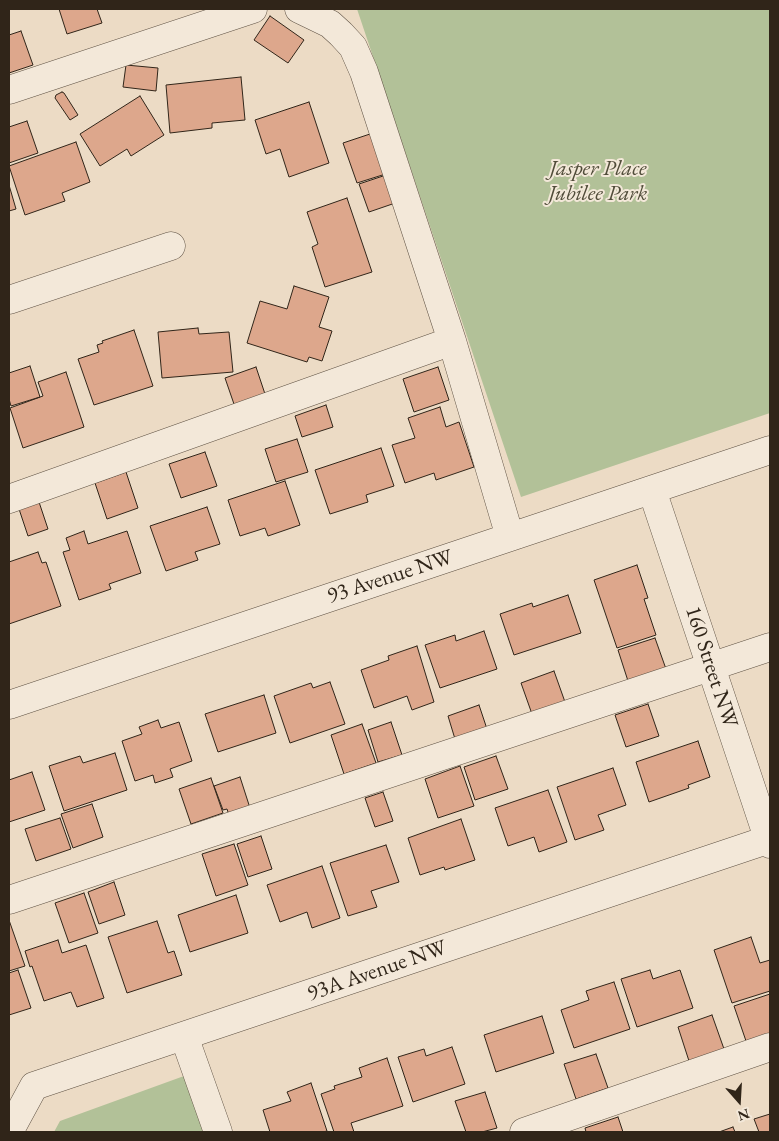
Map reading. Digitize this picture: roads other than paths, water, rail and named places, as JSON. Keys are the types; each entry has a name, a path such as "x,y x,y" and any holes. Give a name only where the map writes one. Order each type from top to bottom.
{"street":[{"path":"9,90 252,9"},
{"path":"299,9 330,24 353,47 364,72 452,341 510,537"},
{"path":"9,300 171,246"},
{"path":"9,499 452,341"},
{"name":"93 Avenue NW","path":"9,704 770,450"},
{"name":"160 Street NW","path":"652,490 770,841"},
{"path":"9,900 770,647"},
{"name":"93A Avenue NW","path":"9,1132 34,1086 770,841"},
{"path":"184,1036 218,1132"},
{"path":"524,1132 770,1047"}],"park label":[{"name":"Jasper Place Jubilee Park","path":"598,182"}]}
